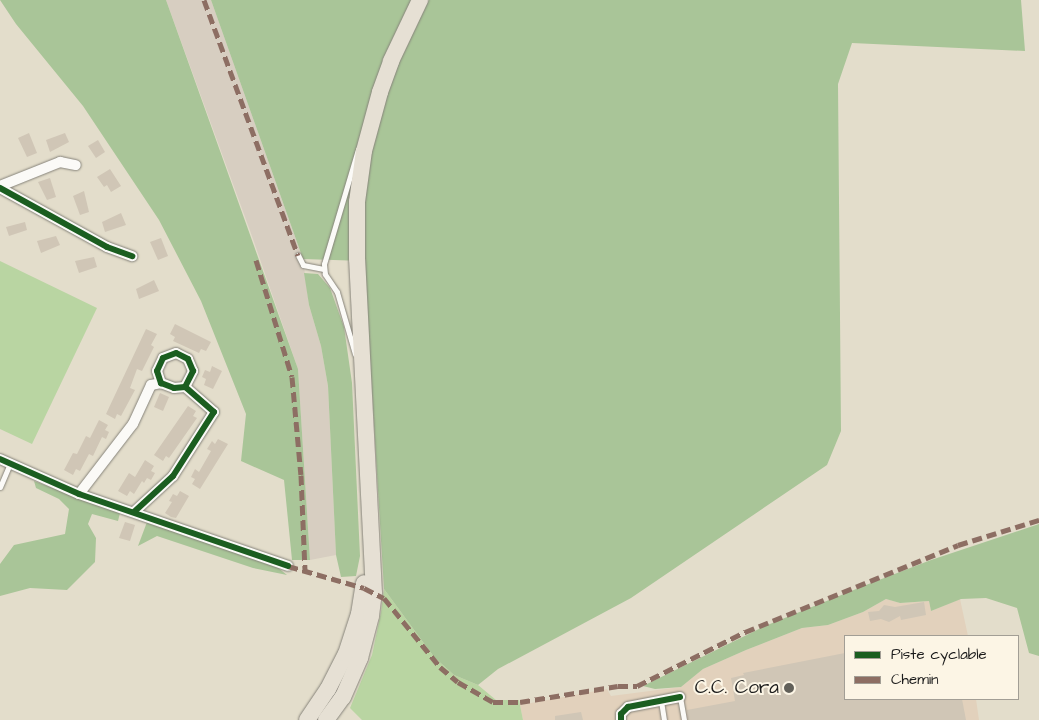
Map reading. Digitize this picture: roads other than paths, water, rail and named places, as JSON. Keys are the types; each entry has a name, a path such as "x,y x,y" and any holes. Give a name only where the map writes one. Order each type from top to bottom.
{"main road":[{"path":"326,720 342,697 360,658 371,616 374,593 357,259 357,202 364,152 380,92 391,60 420,0"},
{"path":"307,720 328,689 346,654 359,614 368,558 370,519"}],"street":[{"path":"0,187 60,162 76,165"},
{"path":"0,187 107,247 132,256"},
{"path":"161,383 157,371 163,358 176,353 188,359 193,371 185,387"},
{"path":"79,494 133,424 151,385 161,383 174,388 185,387 214,412 173,476 134,512"},
{"path":"5,461 79,494 288,566"},
{"path":"622,720 621,714 628,707 680,697"}],"lane":[{"path":"363,386 337,292 325,274 324,264 353,160 380,92"},
{"path":"298,255 303,265 324,268"},
{"path":"0,486 5,461"},
{"path":"680,697 684,720"},
{"path":"661,701 664,720"}],"place":[{"name":"C.C. Cora","path":"789,688"}]}
